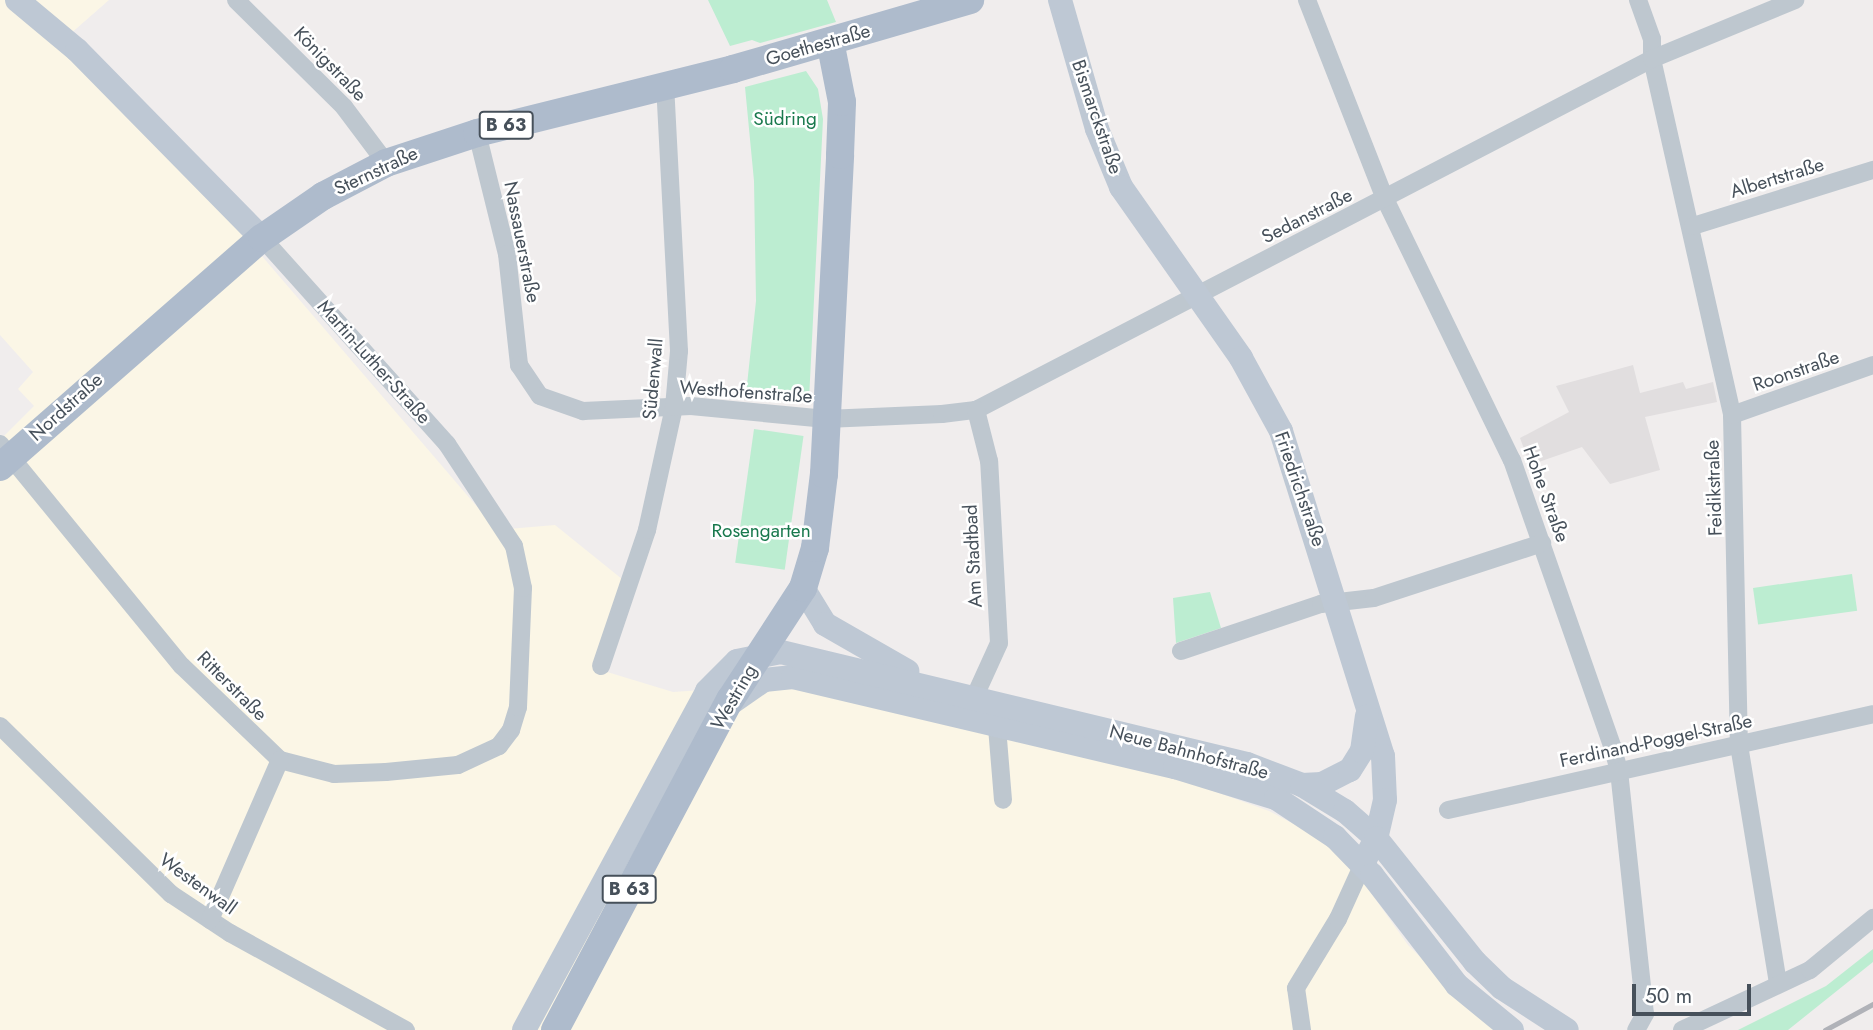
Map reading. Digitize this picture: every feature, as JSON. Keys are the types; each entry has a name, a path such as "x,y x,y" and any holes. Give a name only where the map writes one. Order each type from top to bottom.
{"main road":[{"name":"Martin-Luther-Straße","path":"17,0 77,50 262,238"},
{"name":"Goethestraße","path":"665,86 970,0"},
{"name":"Bismarckstraße","path":"1060,0 1109,160 1136,211 1198,296"},
{"name":"B 63","path":"760,653 803,588 820,514 842,102 830,41"},
{"name":"Sternstraße","path":"133,347 262,238 323,196 386,163 477,133 665,86"},
{"name":"Friedrichstraße","path":"1198,296 1241,358 1281,431 1368,698 1383,756 1385,800 1376,838 1363,864"},
{"name":"Nordstraße","path":"3,456 133,347"},
{"path":"803,588 825,624 935,687"},
{"name":"Neue Bahnhofstraße","path":"760,653 799,654 975,696 1247,764 1302,785 1345,811 1376,838 1475,962 1502,988 1567,1030"},
{"name":"Westring","path":"555,1030 728,705 760,653"},
{"name":"Westring","path":"524,1030 707,691 727,667 760,653"},
{"name":"Neue Bahnhofstraße","path":"728,705 764,680 793,677 1254,790 1311,818 1363,864 1457,985 1512,1030"},
{"name":"Friedrichstraße","path":"1302,785 1322,784 1350,770 1367,733 1368,698"}],"street":[{"name":"Königstraße","path":"236,0 344,107 386,163"},
{"name":"Hohe Straße","path":"1307,0 1385,199 1501,435 1542,543 1619,771 1645,1013 1636,1030"},
{"name":"Feidikstraße","path":"1638,0 1652,39 1652,59 1693,226 1732,415 1739,744 1778,983"},
{"name":"Sedanstraße","path":"826,419 976,410 1652,59 1795,0"},
{"name":"Südenwall","path":"601,666 647,530 674,407 679,351 665,86"},
{"name":"Nassauerstraße","path":"477,133 507,254 519,366 540,396"},
{"name":"Albertstraße","path":"1693,226 1873,170"},
{"name":"Martin-Luther-Straße","path":"262,238 447,444 507,531 521,576 523,620 516,719 505,741"},
{"name":"Roonstraße","path":"1732,415 1873,365"},
{"name":"Westhofenstraße","path":"540,396 583,411 674,407 826,419"},
{"name":"Am Stadtbad","path":"975,696 999,643 989,461 976,410"},
{"name":"Ritterstraße","path":"3,456 181,666 280,760 334,774 386,772 467,762 505,741"},
{"path":"1181,651 1321,604 1339,605 1374,598 1542,543"},
{"name":"Ferdinand-Poggel-Straße","path":"1448,810 1873,713"},
{"name":"Westenwall","path":"0,726 151,878 210,920 406,1030"},
{"path":"997,727 1003,800"},
{"path":"210,920 280,760"},
{"path":"1302,1030 1296,988 1338,919 1363,864"},
{"path":"1682,1030 1810,970 1873,918"}],"shaded area":[{"path":"0,0 109,0 61,42 246,236 10,445 2,438 34,406 18,389 33,372 0,335"},
{"path":"261,255 497,530 555,525 622,579 594,668 673,692 776,685 1155,770 1269,811 1339,848 1408,945 1484,1020 1503,1030 0,1030 0,479"},
{"path":"1633,365 1640,393 1683,382 1686,389 1713,382 1717,402 1645,417 1660,470 1610,484 1582,447 1530,465 1520,438 1569,412 1556,386"}],"green space":[{"path":"708,0 827,0 836,22 760,43 752,40 730,46"},
{"name":"Südring","path":"806,71 818,89 823,119 809,400 746,394 756,301 754,181 745,87"},
{"name":"Rosengarten","path":"754,429 804,436 785,570 735,563"},
{"path":"1852,574 1857,611 1758,625 1753,588"},
{"path":"1210,592 1221,628 1176,643 1173,598"},
{"path":"1873,949 1873,962 1788,1030 1738,1030 1826,986"}],"railway":[{"path":"1825,1030 1873,1004"}]}
